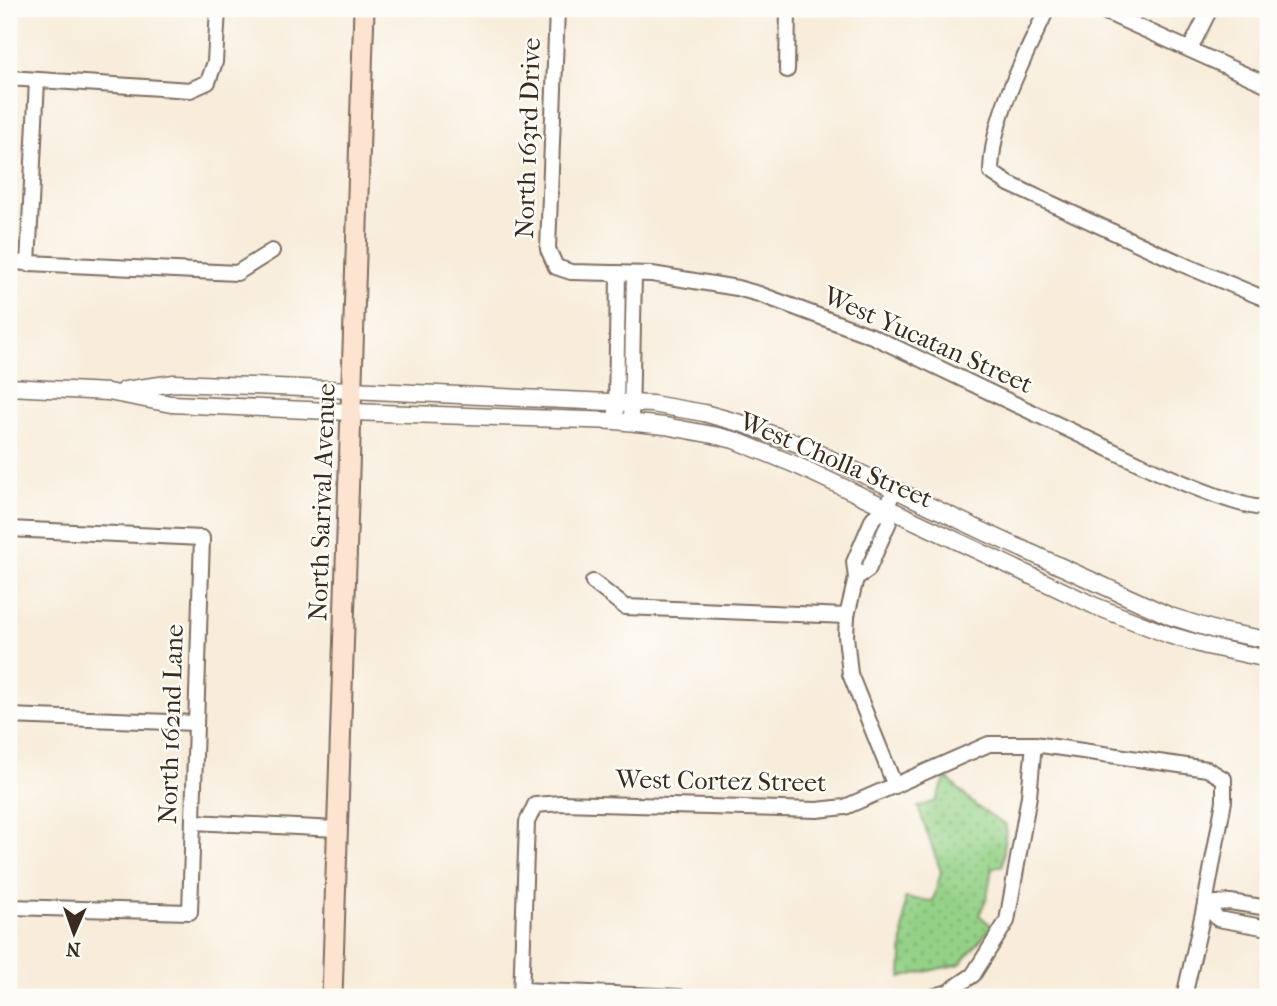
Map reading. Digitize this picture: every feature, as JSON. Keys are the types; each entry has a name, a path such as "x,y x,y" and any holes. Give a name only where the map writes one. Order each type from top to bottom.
{"main road":[{"name":"North Sarival Avenue","path":"331,997 364,9"}],"street":[{"path":"9,78 190,90 208,82 215,62 218,9"},
{"name":"North 163rd Drive","path":"556,267 548,248 557,9"},
{"path":"787,70 788,9"},
{"path":"1047,9 1018,72 997,129 991,153 991,172 1009,184 1189,267 1268,300"},
{"path":"1099,9 1268,85"},
{"path":"1190,49 1210,9"},
{"path":"28,264 37,80"},
{"path":"9,261 237,273 272,251"},
{"name":"West Yucatan Street","path":"556,267 571,272 675,277 737,288 872,336 1151,469 1190,485 1268,509"},
{"path":"618,273 624,421"},
{"path":"624,403 635,274"},
{"name":"West Cholla Street","path":"108,392 173,383 674,407 747,425 801,445 1170,615 1215,629 1268,640"},
{"name":"West Cholla Street","path":"9,387 108,392 171,404 624,421 734,440 796,465 1107,611 1207,646 1268,659"},
{"path":"895,490 886,507 888,522 868,570 856,578 847,616 846,636 850,674 895,786"},
{"name":"North 162nd Lane","path":"9,529 202,538 190,912 9,907"},
{"path":"593,582 625,607 847,616"},
{"path":"9,716 196,723"},
{"name":"West Cortez Street","path":"522,994 527,822 535,804 817,810 845,807 989,744 1034,744 1207,769 1224,779 1224,801 1205,904"},
{"path":"932,997 947,992 973,975 1007,922 1029,796 1034,744"},
{"path":"192,822 337,829"},
{"path":"1205,904 1230,902 1268,908"},
{"path":"1205,904 1217,919 1268,928"},
{"path":"1184,997 1205,904"},
{"path":"522,994 680,997"}],"green space":[{"path":"946,777 976,806 1006,825 1003,865 992,868 987,897 979,915 992,926 960,964 901,977 905,898 933,901 941,872 918,807 936,801"}]}
